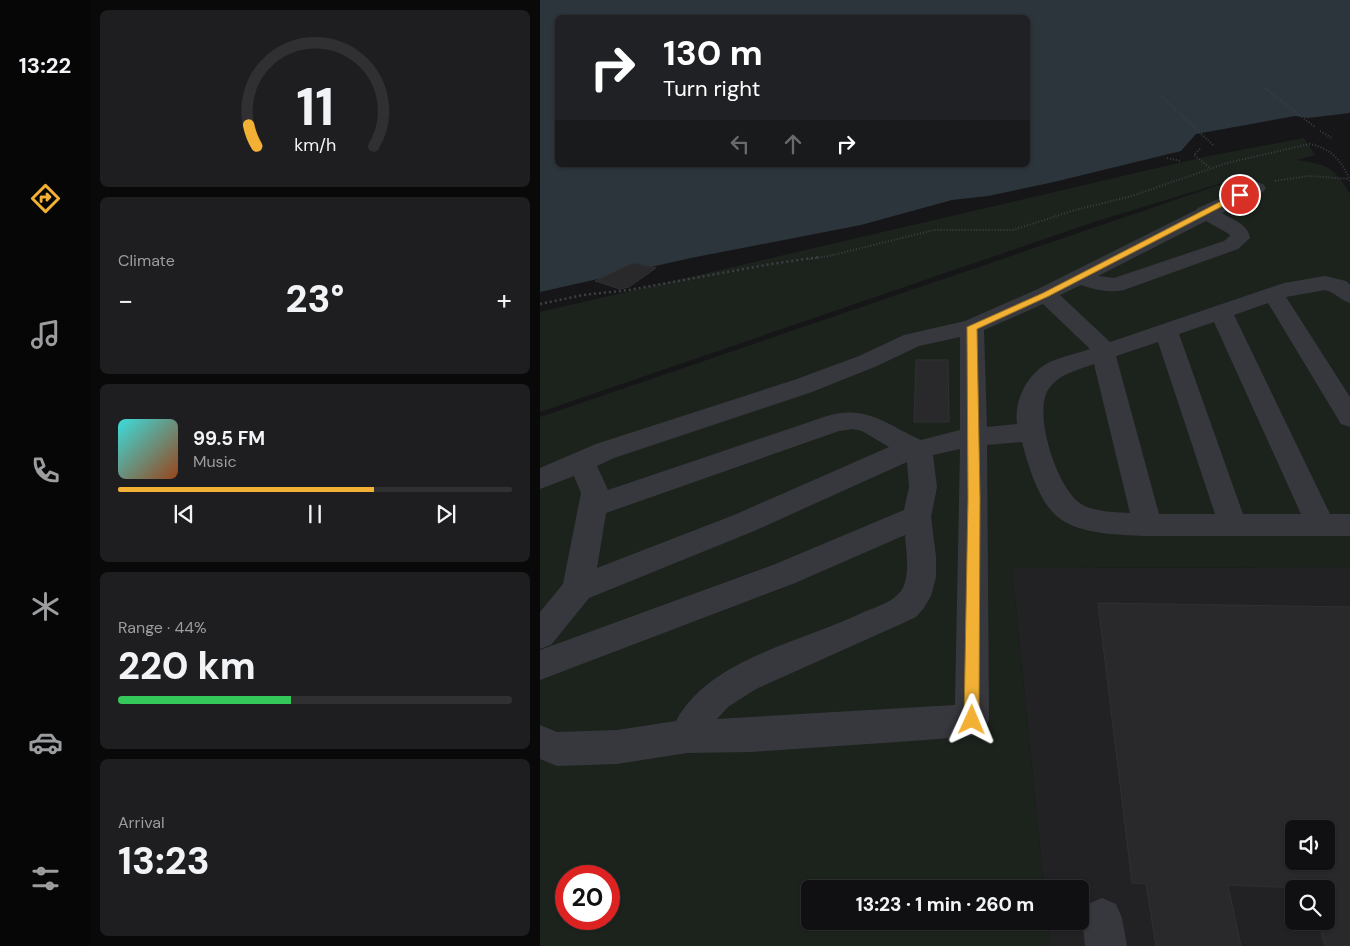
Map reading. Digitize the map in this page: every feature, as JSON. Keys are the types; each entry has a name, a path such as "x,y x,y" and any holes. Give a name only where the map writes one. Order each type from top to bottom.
{"lane":[{"path":"540,479 581,461 680,425 803,386 868,361 912,340 972,327 1046,294 1205,212 1256,188"},
{"path":"1080,277 1100,284 1116,285 1231,245 1240,238 1240,232 1205,212"},
{"path":"1350,296 1338,286 1325,283 1307,285 1273,294 1056,369 1042,379 1033,393 1030,420 1032,432 1053,488 1066,508 1075,514 1096,521 1129,525 1350,525"},
{"path":"1046,294 1105,352 1147,525"},
{"path":"1273,294 1350,418"},
{"path":"1221,312 1321,525"},
{"path":"540,742 557,749 617,747 687,736 751,736 972,720 974,436 972,327"},
{"path":"1166,331 1233,525"},
{"path":"593,506 836,422 853,420 870,424 895,439 919,450"},
{"path":"540,635 578,589 744,523 895,455 919,450 946,441 974,436 1032,432"},
{"path":"687,736 693,723 711,701 742,678 876,622 902,609 914,599 921,568 921,544 917,517 923,487 919,450"},
{"path":"578,589 595,492 581,461"},
{"path":"540,665 784,574 917,517"}],"path":[{"path":"1266,89 1315,127"},
{"path":"1162,97 1214,146"},
{"path":"1320,131 1332,138"},
{"path":"540,304 583,295 628,290 771,264 829,256 934,230 1013,230 1075,210 1132,196 1210,168 1310,144 1318,144 1332,154 1346,170 1349,180 1309,176 1291,178 1256,188"},
{"path":"1200,149 1194,156 1210,168"},
{"path":"1167,158 1181,161"}],"shaded area":[{"path":"540,0 1350,0 1350,113 1308,118 1295,116 1196,134 1181,151 1054,182 988,196 952,200 861,225 691,258 540,292"},
{"path":"1304,138 1315,155 1297,160 1330,169 1350,194 1350,567 1012,568 1043,880 801,880 801,930 1048,930 1050,946 540,946 540,417 1245,176 1094,222 540,412 540,312 1204,157"},
{"path":"1350,567 1350,946 1050,946 1048,930 1089,930 1089,880 1043,880 1012,568"}],"building":[{"path":"633,263 656,268 629,287 620,289 595,281"},
{"path":"916,360 948,360 949,422 914,422"},
{"path":"1098,603 1350,607 1350,946 1325,946 1321,930 1335,930 1335,880 1285,880 1285,887 1228,885 1241,946 1156,946 1146,884 1132,883"}],"route":[{"path":"972,720 974,613 972,327 1101,267 1240,195"}]}
